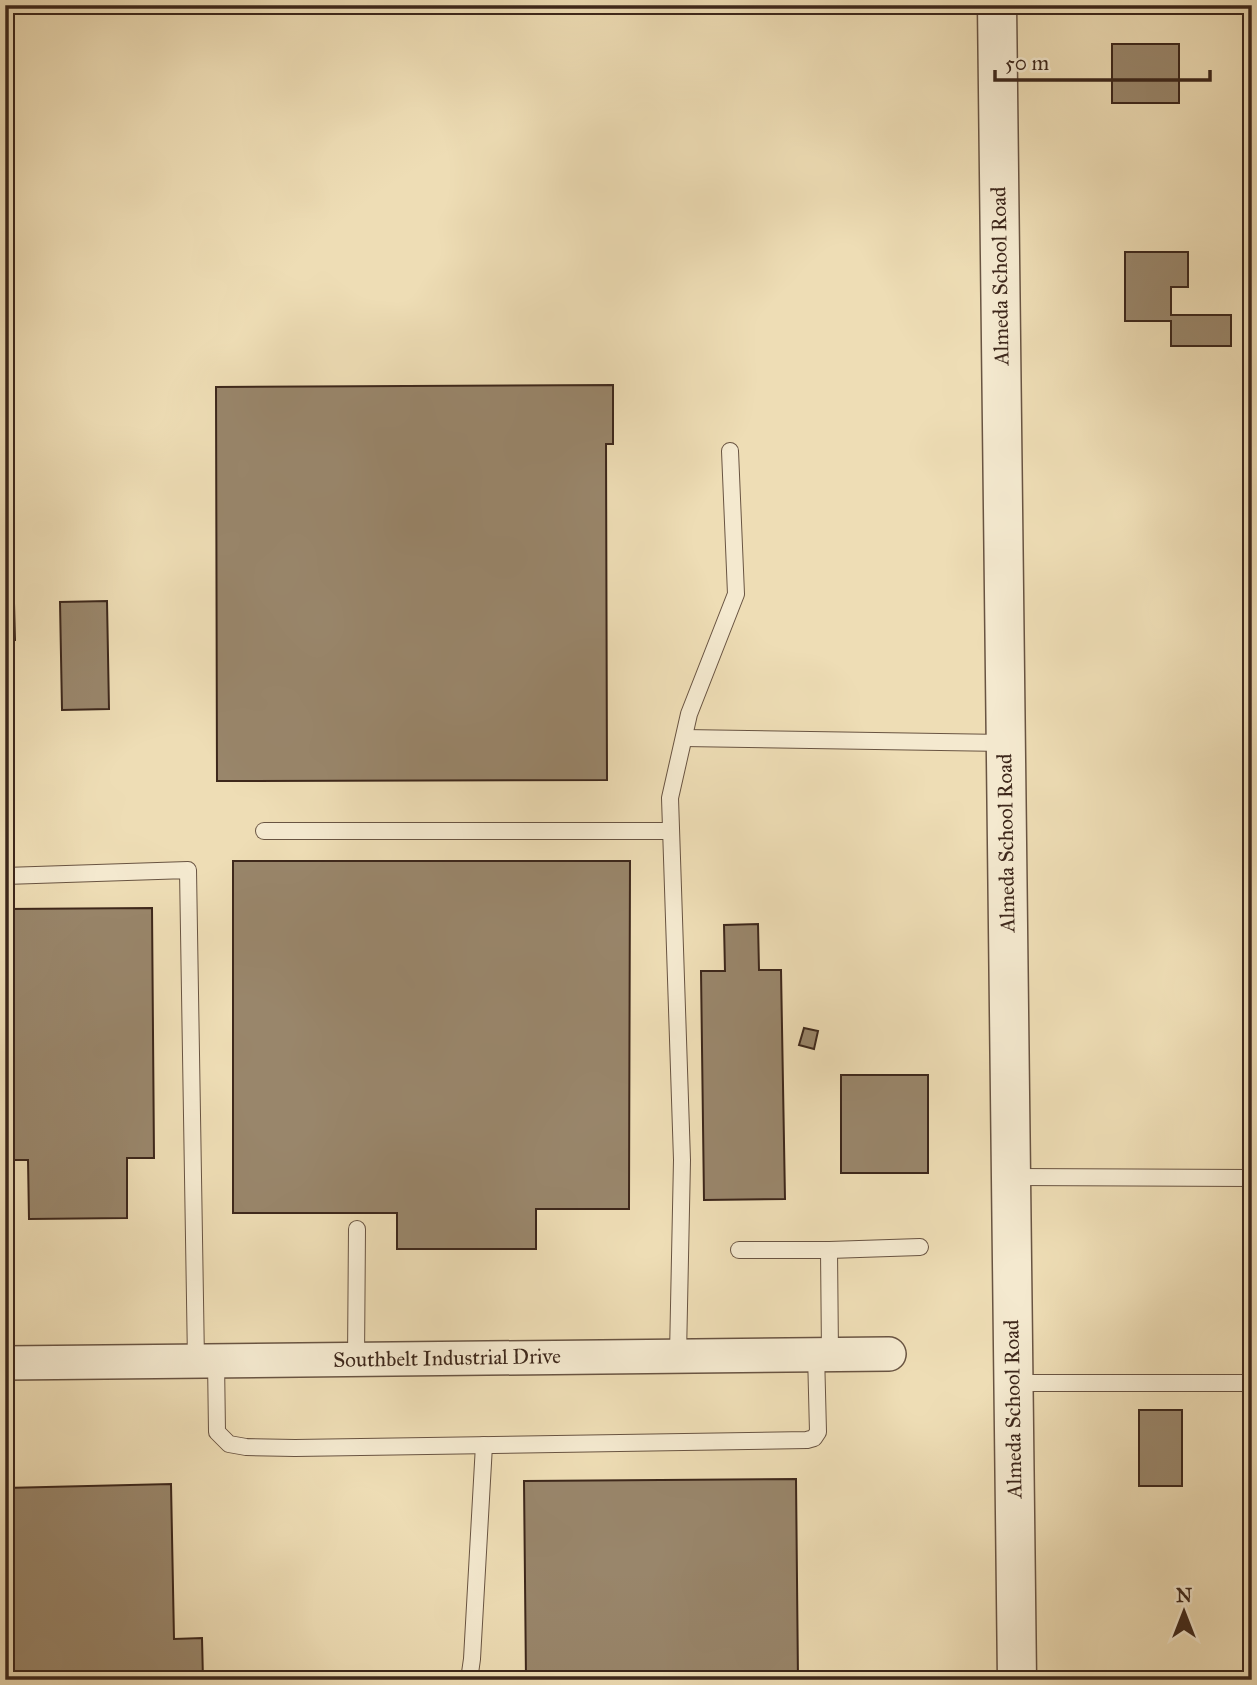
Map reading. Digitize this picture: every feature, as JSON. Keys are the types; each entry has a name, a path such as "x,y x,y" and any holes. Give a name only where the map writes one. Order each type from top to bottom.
{"street":[{"name":"Almeda School Road","path":"997,5 1017,1680"},
{"name":"Southbelt Industrial Drive","path":"5,1363 889,1354"}],"lane":[{"path":"678,1355 682,1160 670,798 689,714 736,594 730,451"},
{"path":"684,738 1005,743"},
{"path":"264,831 671,831"},
{"path":"5,876 188,870 193,1149 206,1361 217,1432 229,1444 295,1448 814,1438 818,1432 829,1250"},
{"path":"1009,1177 1252,1178"},
{"path":"356,1359 357,1229"},
{"path":"739,1250 920,1247"},
{"path":"1013,1383 1252,1383"},
{"path":"469,1680 484,1445"}],"building":[{"path":"1112,44 1179,44 1179,103 1112,103"},
{"path":"1125,252 1188,252 1188,287 1171,287 1171,315 1231,315 1231,346 1171,346 1171,321 1125,321"},
{"path":"613,385 613,444 606,444 607,780 217,781 216,387"},
{"path":"107,601 109,709 62,710 60,602"},
{"path":"14,603 15,640 5,640 5,604"},
{"path":"233,861 630,861 629,1209 536,1209 536,1249 397,1249 397,1213 233,1213"},
{"path":"152,908 154,1158 127,1158 127,1218 29,1219 28,1160 5,1160 5,909"},
{"path":"758,924 759,970 781,970 785,1199 704,1200 701,971 725,971 724,925"},
{"path":"804,1028 818,1031 814,1049 799,1045"},
{"path":"841,1075 928,1075 928,1173 841,1173"},
{"path":"1139,1410 1182,1410 1182,1486 1139,1486"},
{"path":"796,1479 798,1680 526,1680 524,1481"},
{"path":"171,1484 174,1639 202,1638 203,1680 5,1680 5,1488"}]}
